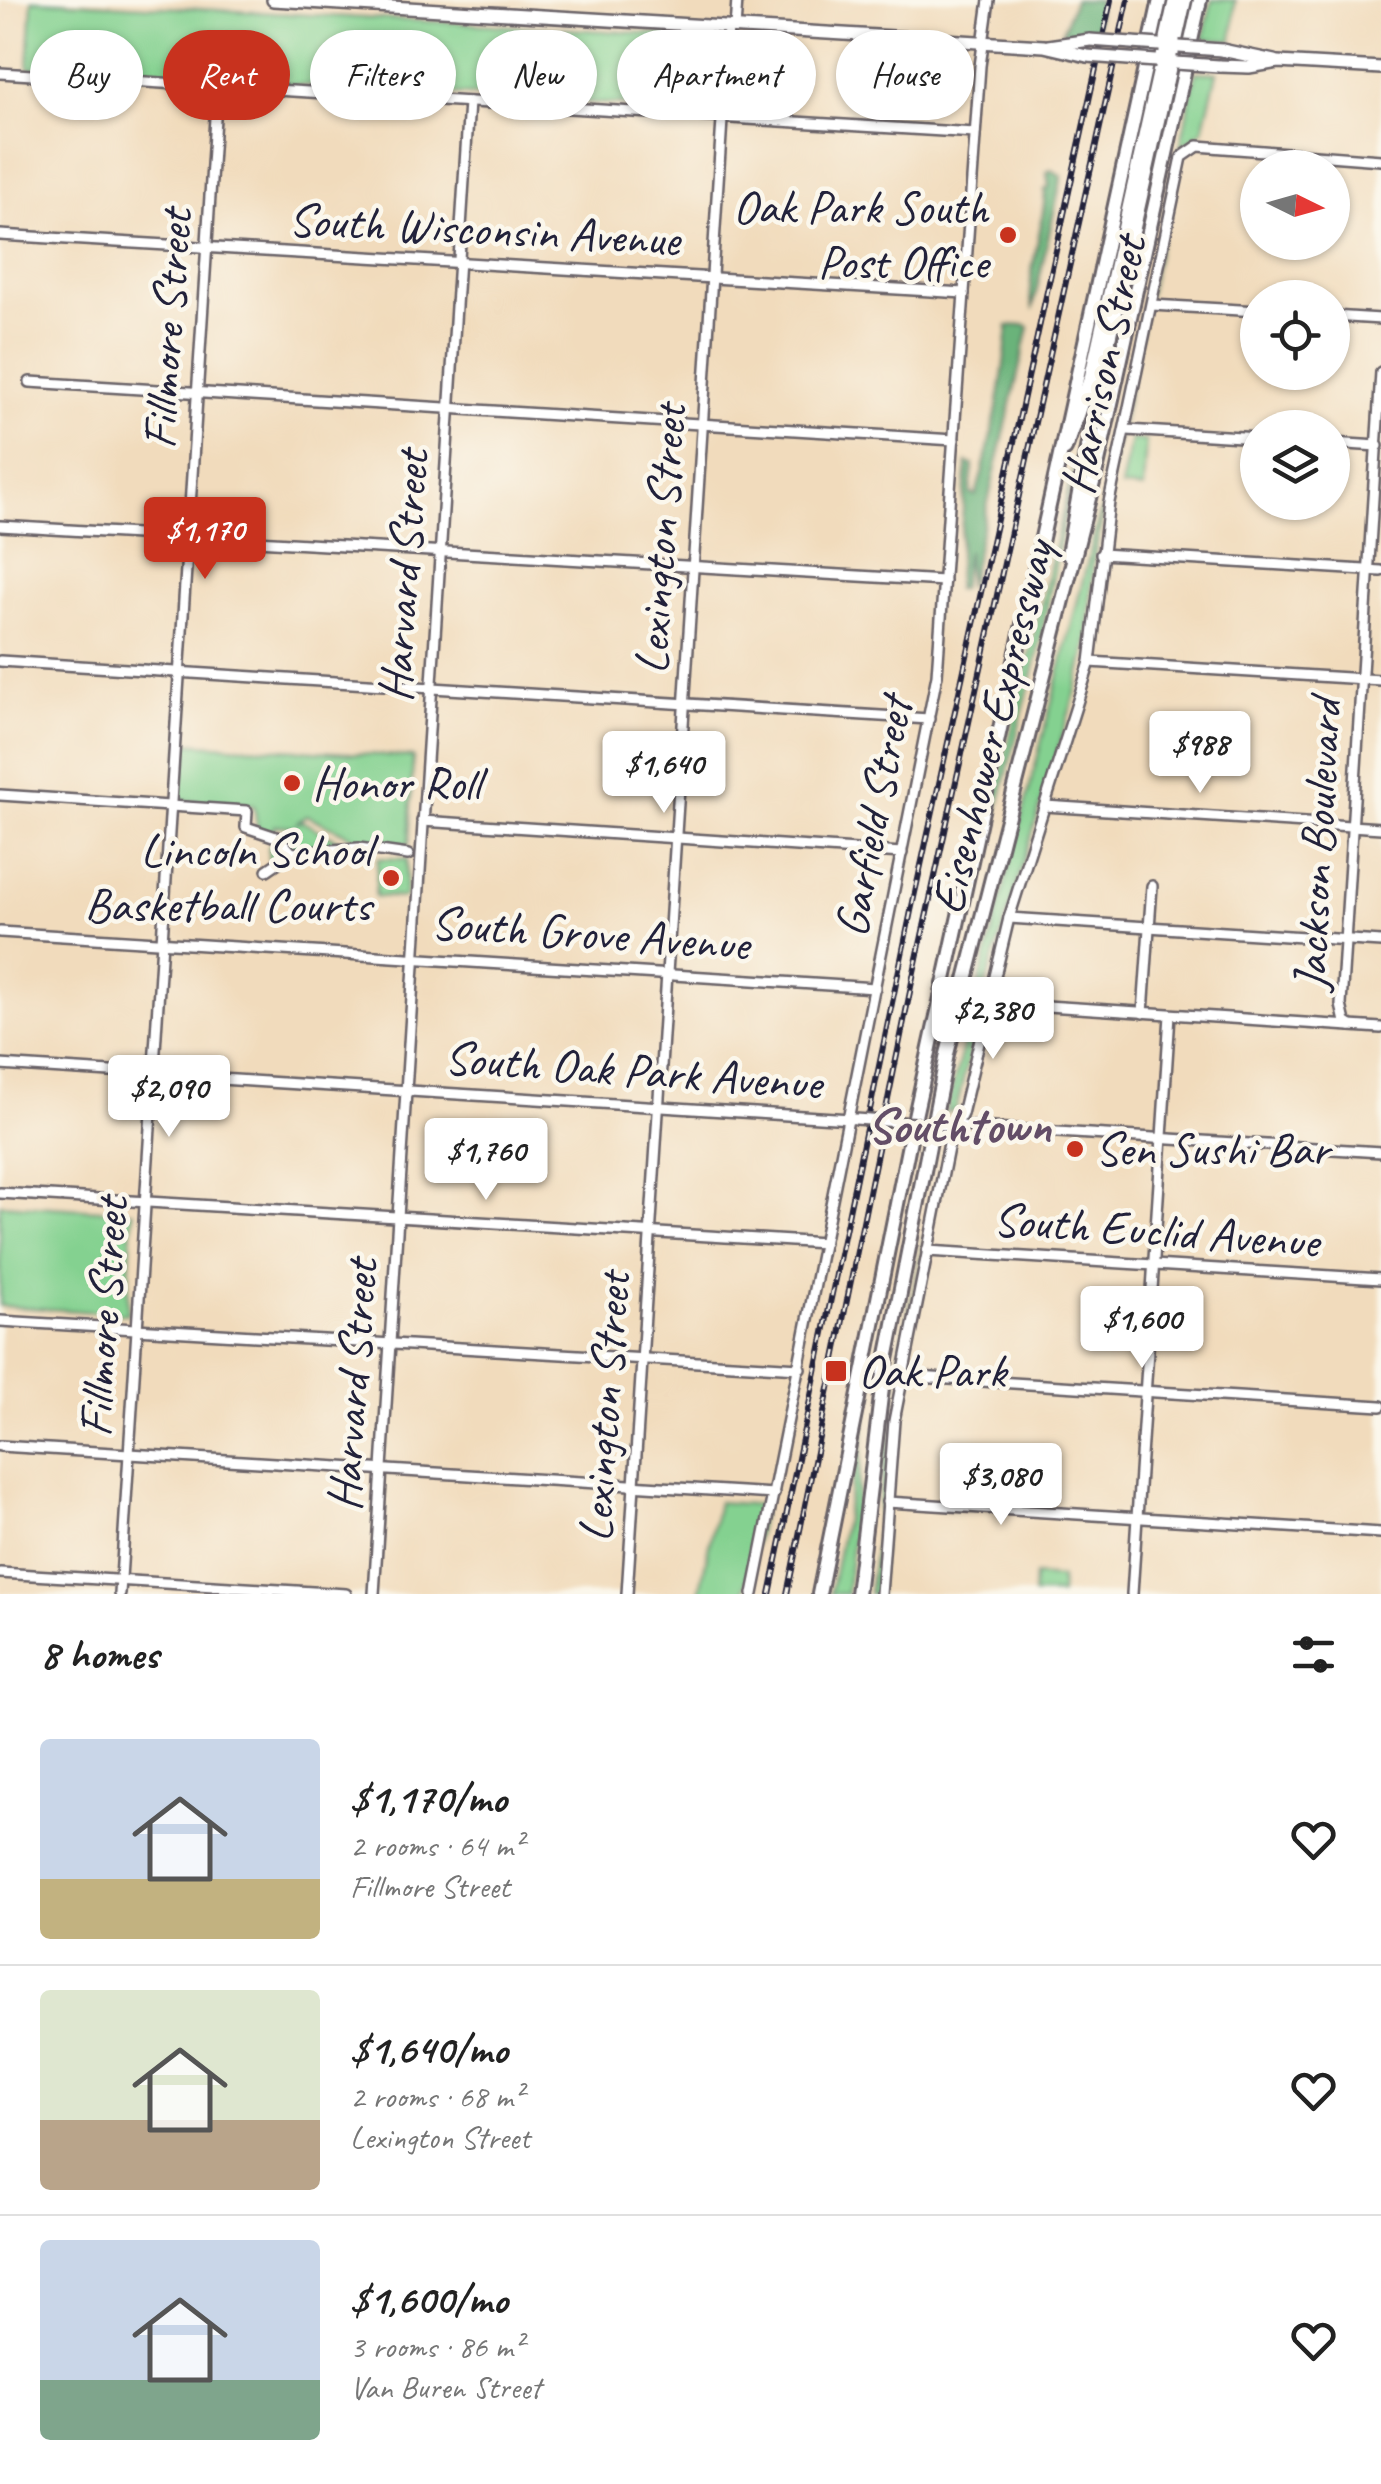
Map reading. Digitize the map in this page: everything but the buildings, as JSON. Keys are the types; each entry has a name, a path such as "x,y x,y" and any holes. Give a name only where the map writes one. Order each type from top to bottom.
{"highway":[{"name":"Eisenhower Expressway","path":"819,1594 910,1139 1160,0"},
{"path":"1170,46 1174,0"},
{"path":"1057,465 1075,429 1092,376 1166,62 1185,0"},
{"name":"Eisenhower Expressway","path":"857,1594 883,1380 947,1054 1066,586 1200,0"},
{"path":"1066,586 1070,531 1166,62"}],"main road":[{"path":"274,0 483,6 732,28 1044,46 1087,56 1219,66 1278,62 1381,68"},
{"path":"1044,46 1090,40 1222,50 1278,62"}],"street":[{"name":"Lexington Street","path":"732,28 737,0"},
{"path":"984,43 989,0"},
{"name":"Garfield Street","path":"753,1594 929,719 944,581 984,43"},
{"path":"0,73 163,84"},
{"path":"290,91 617,110"},
{"name":"Harvard Street","path":"374,1594 470,102"},
{"name":"Fillmore Street","path":"120,1594 215,120"},
{"name":"Lexington Street","path":"627,1594 722,120"},
{"path":"782,120 976,133"},
{"name":"Harrison Street","path":"881,1594 901,1376 927,1251 1009,918 1090,662 1101,554 1182,157 1191,147 1381,160"},
{"name":"South Wisconsin Avenue","path":"0,234 964,293"},
{"path":"1152,304 1240,310"},
{"path":"1350,317 1381,319"},
{"name":"Jackson Boulevard","path":"1348,1024 1340,1012 1381,372"},
{"path":"30,382 954,440"},
{"path":"1127,430 1240,437"},
{"path":"1350,444 1378,446"},
{"path":"0,526 944,581"},
{"path":"1101,554 1381,572"},
{"path":"0,661 929,719"},
{"path":"1090,662 1381,680"},
{"path":"0,795 247,812 246,827 279,838 292,854"},
{"path":"1045,806 1381,828"},
{"path":"422,821 902,853"},
{"path":"267,870 292,854 359,848 408,855"},
{"path":"1143,1013 1152,886"},
{"path":"1009,918 1381,942"},
{"name":"South Grove Avenue","path":"0,932 875,988"},
{"path":"987,1002 1381,1028"},
{"path":"1132,1594 1170,1015"},
{"name":"South Oak Park Avenue","path":"0,1065 1381,1152"},
{"path":"0,1193 824,1243"},
{"name":"South Euclid Avenue","path":"927,1251 1381,1279"},
{"path":"0,1320 800,1368"},
{"path":"901,1376 1381,1406"},
{"path":"0,1446 774,1494"},
{"path":"887,1502 1381,1533"},
{"path":"0,1573 346,1594"}],"green space":[{"path":"32,0 586,30 476,30 476,96 456,94 456,30 310,30 310,85 290,84 290,30 163,30 163,76 143,75 143,30 30,30"},
{"path":"1074,0 1099,0 1095,33 1062,32"},
{"path":"1212,0 1235,0 1232,41 1203,39"},
{"path":"597,31 617,32 617,104 597,103"},
{"path":"1196,72 1217,73 1203,130 1180,148"},
{"path":"1180,148 1140,336 1179,149"},
{"path":"1052,170 1062,176 1033,307 1033,268 1045,189 1049,187 1047,172"},
{"path":"1008,326 1029,327 968,588 967,551 961,589 956,589 967,463 973,465 970,494 976,495 996,410"},
{"path":"1140,336 1093,562 1088,641 1075,694 987,980 956,1109 946,1113 1114,459"},
{"path":"1131,439 1146,441 1143,489 1121,487"},
{"path":"1079,443 1038,653 986,854 983,853"},
{"path":"181,743 413,757 409,844 370,845 306,815 296,823 302,821 338,840 338,844 285,848 276,862 268,859 269,845 293,826 274,826 272,834 258,833 254,806 177,800"},
{"name":"Lincoln School Basketball Courts","path":"378,858 407,859 405,898 375,896"},
{"path":"0,1204 133,1212 127,1314 0,1306"},
{"path":"924,1235 893,1402 878,1594 869,1594 892,1402"},
{"path":"864,1423 847,1594 830,1594"},
{"path":"718,1502 764,1505 744,1594 699,1594"},
{"path":"1034,1576 1061,1578 1060,1594 1033,1594"}],"railway":[{"path":"770,1594 911,911 1111,0"},
{"path":"787,1594 914,972 1128,0"}],"place":[{"name":"Oak Park South Post Office","path":"1008,235"},
{"name":"Honor Roll","path":"292,783"},
{"name":"Lincoln School Basketball Courts","path":"391,878"},
{"name":"Sen Sushi Bar","path":"1075,1149"},
{"name":"Oak Park","path":"836,1371"}],"district":[{"name":"Southtown","path":"959,1125"}]}
